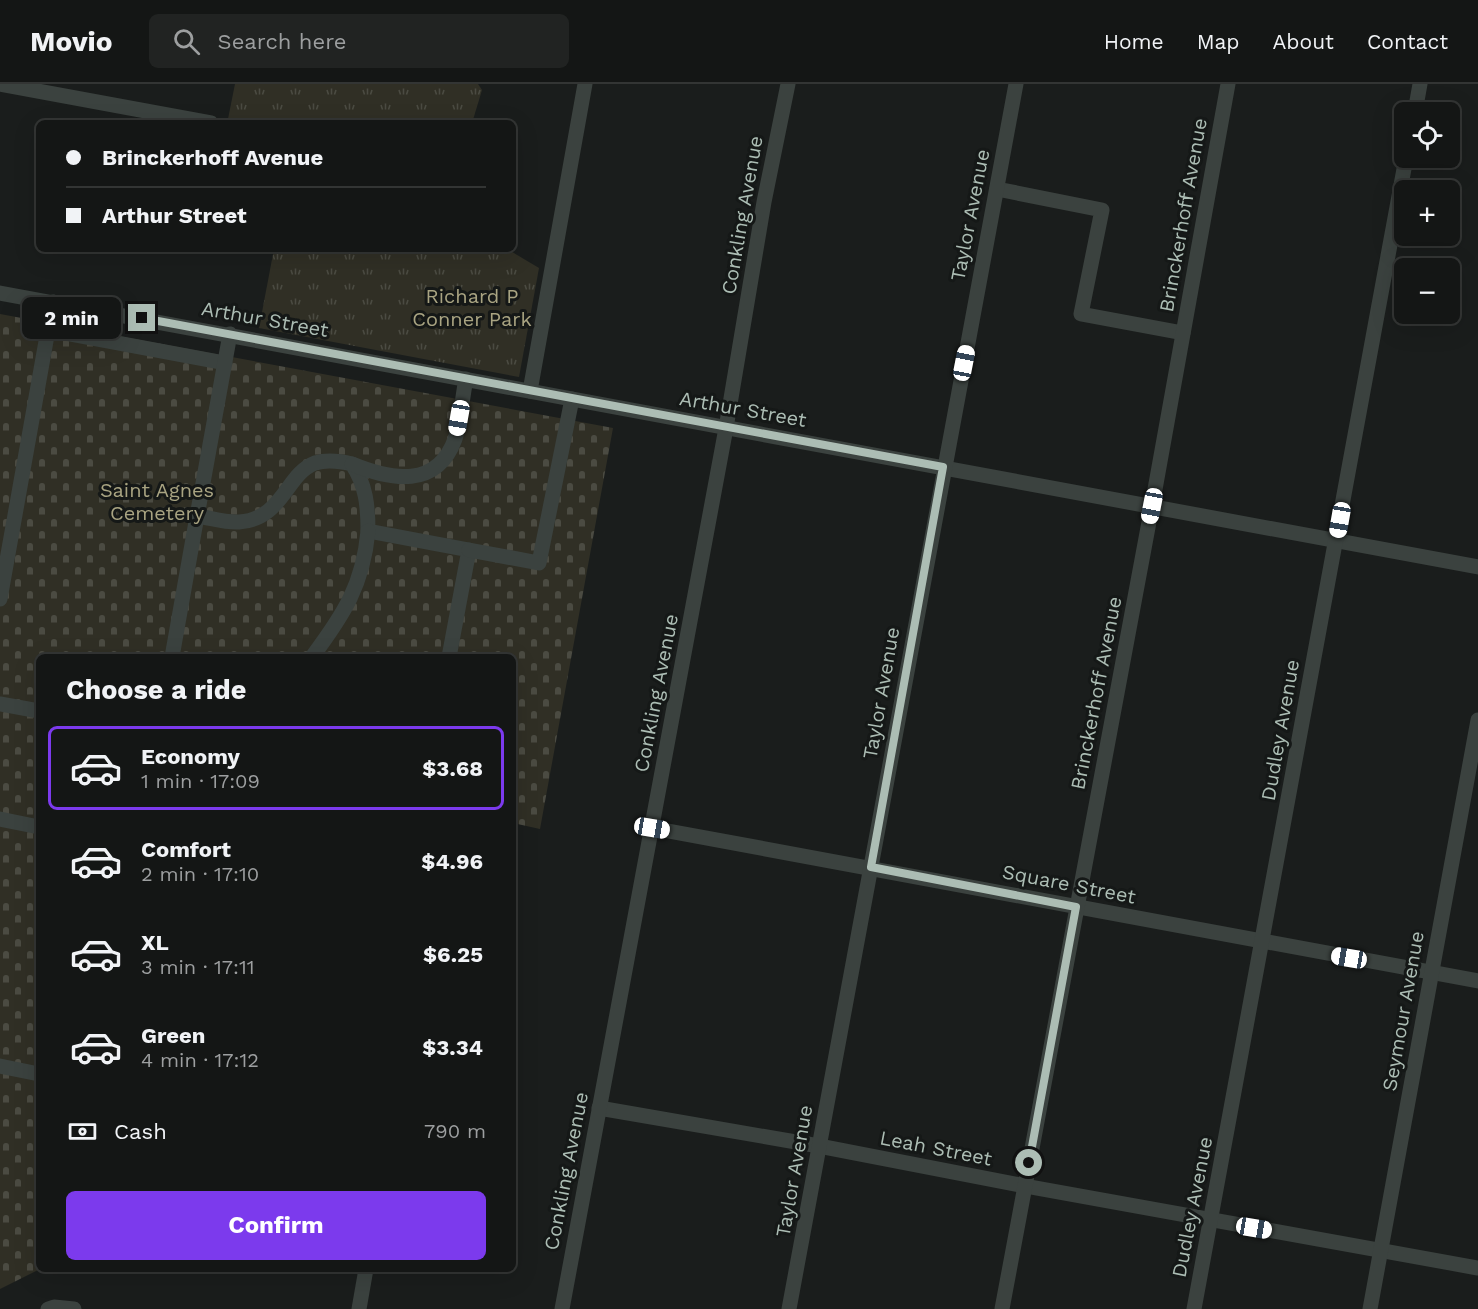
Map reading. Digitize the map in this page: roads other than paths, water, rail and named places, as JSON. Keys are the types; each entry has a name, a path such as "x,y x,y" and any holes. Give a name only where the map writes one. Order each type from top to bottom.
{"street":[{"path":"0,84 195,120"},
{"path":"530,391 585,84"},
{"name":"Conkling Avenue","path":"562,1309 726,428 764,202 788,84"},
{"name":"Taylor Avenue","path":"789,1309 943,467 1016,84"},
{"name":"Brinckerhoff Avenue","path":"1002,1309 1152,506 1228,84"},
{"path":"1417,102 1420,84"},
{"name":"Dudley Avenue","path":"1194,1309 1404,168"},
{"path":"997,189 1102,210 1081,314 1183,333"},
{"name":"Arthur Street","path":"0,293 1478,567"},
{"path":"0,599 53,302"},
{"path":"48,330 225,363"},
{"path":"173,654 230,334"},
{"path":"198,516 239,522 253,519 275,505 303,471 314,464 333,460 375,473 401,478 424,473 443,462 455,438 466,379"},
{"path":"368,531 539,563 572,399"},
{"path":"314,654 344,610 357,586 366,551 368,506 360,476 352,464"},
{"path":"450,654 469,550"},
{"path":"0,704 36,710"},
{"name":"Seymour Avenue","path":"1370,1309 1478,720"},
{"path":"0,819 36,826"},
{"name":"Square Street","path":"652,828 1478,981"},
{"path":"0,1066 36,1073"},
{"name":"Leah Street","path":"599,1107 1478,1268"},
{"path":"359,1309 365,1272"},
{"path":"48,1309 54,1307 74,1309"}],"park label":[{"name":"Richard P Conner Park","path":"472,308"},
{"name":"Saint Agnes Cemetery","path":"157,502"}]}
